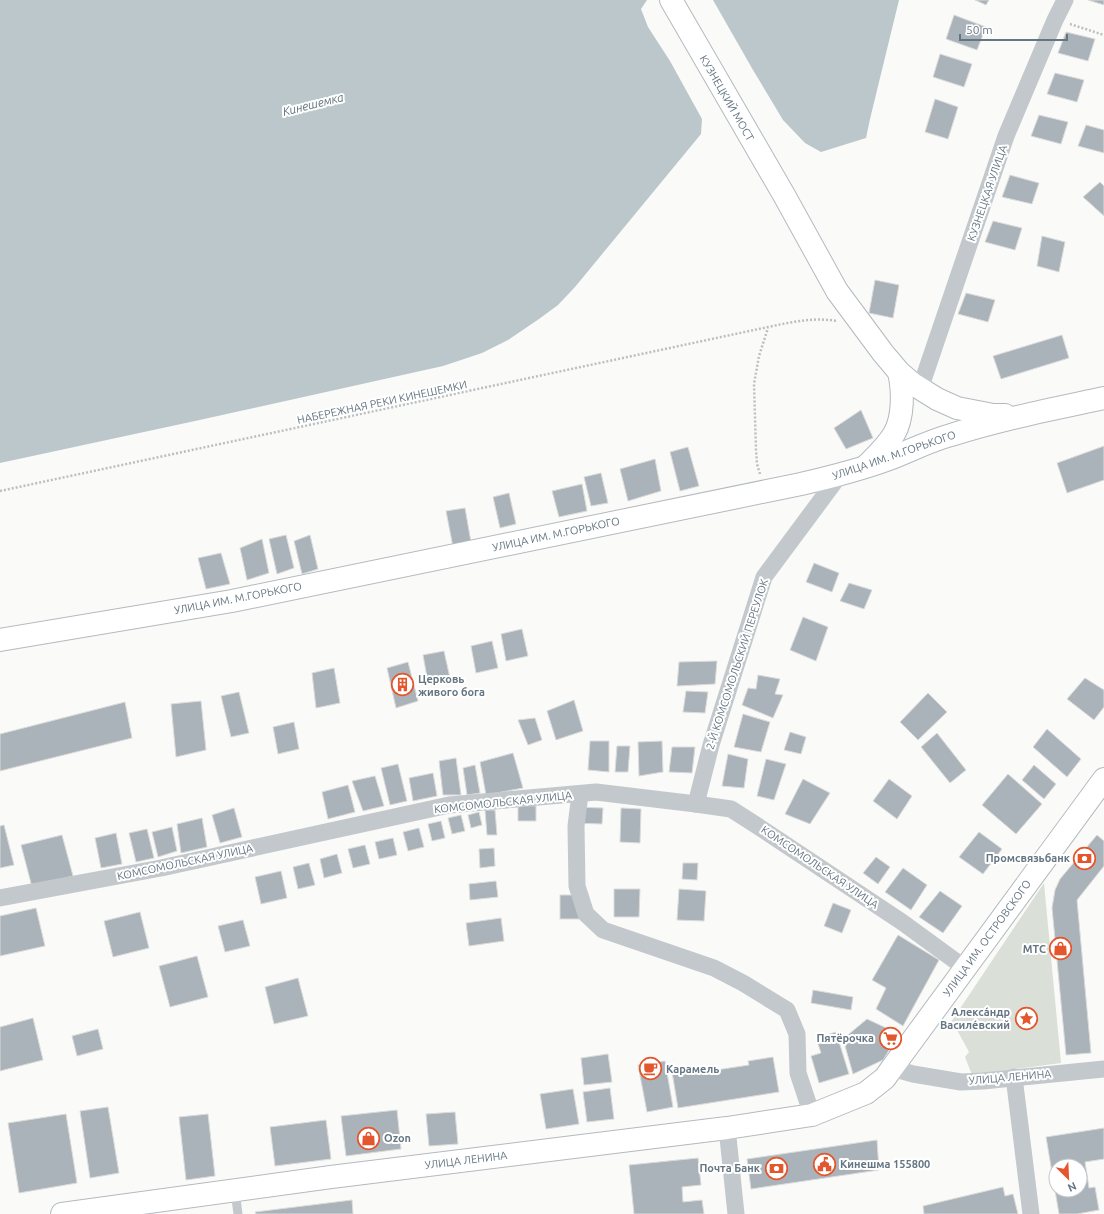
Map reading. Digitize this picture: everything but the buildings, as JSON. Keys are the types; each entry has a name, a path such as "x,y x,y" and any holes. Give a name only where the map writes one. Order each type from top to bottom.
{"street":[{"name":"КУЗНЕЦКИЙ МОСТ","path":"671,0 837,291 899,372 920,389 957,408 993,415 1029,415"},
{"name":"КУЗНЕЦКАЯ УЛИЦА","path":"920,389 1006,136 1055,20 1065,0"},
{"path":"862,469 883,449 895,433 899,421 902,402 902,385 899,372"},
{"name":"УЛИЦА ИМ. М.ГОРЬКОГО","path":"0,640 232,600 839,476 862,469 950,435 1104,398"},
{"name":"2-Й КОМСОМОЛЬСКИЙ ПЕРЕУЛОК","path":"696,804 711,744 764,577 839,476"},
{"name":"УЛИЦА ИМ. ОСТРОВСКОГО","path":"866,1093 885,1078 1104,779"},
{"name":"КОМСОМОЛЬСКАЯ УЛИЦА","path":"0,898 161,868 449,805 596,792 731,809 756,824 902,922 965,968"},
{"path":"580,794 576,826 577,886 586,914 603,930 714,968 743,983 787,1010 797,1034 798,1073 812,1115"},
{"name":"УЛИЦА ЛЕНИНА","path":"892,1068 913,1074 961,1082 1104,1069"},
{"path":"1014,1077 1031,1214"},
{"name":"УЛИЦА ЛЕНИНА","path":"62,1214 339,1176 727,1128 812,1115 866,1093"},
{"path":"727,1128 736,1214"}],"lane":[{"path":"235,1190 238,1214"}],"path":[{"path":"1055,20 1104,35"},
{"name":"НАБЕРЕЖНАЯ РЕКИ КИНЕШЕМКИ","path":"0,491 768,327 805,320 825,319 864,326"},
{"path":"767,491 758,464 754,384 759,356 768,327"}],"shaded area":[{"path":"1044,883 1061,1063 972,1075 965,1057 969,1052 957,1030 947,1028"}],"water":[{"name":"Кинешемка","path":"0,0 647,0 641,9 648,27 670,61 702,119 701,134 575,287 558,305 508,340 482,353 443,366 0,463"},
{"path":"713,0 899,0 866,138 821,152 805,143 783,120"}],"place":[{"name":"Церковь живого бога","path":"402,685"},
{"name":"Промсвязьбанк","path":"1085,858"},
{"name":"МТС","path":"1061,949"},
{"name":"Алекса́ндр Василе́вский","path":"1026,1018"},
{"name":"Пятёрочка","path":"890,1038"},
{"name":"Карамель","path":"650,1069"},
{"name":"Ozon","path":"369,1138"},
{"name":"Кинешма 155800","path":"825,1164"},
{"name":"Почта Банк","path":"776,1168"}]}
